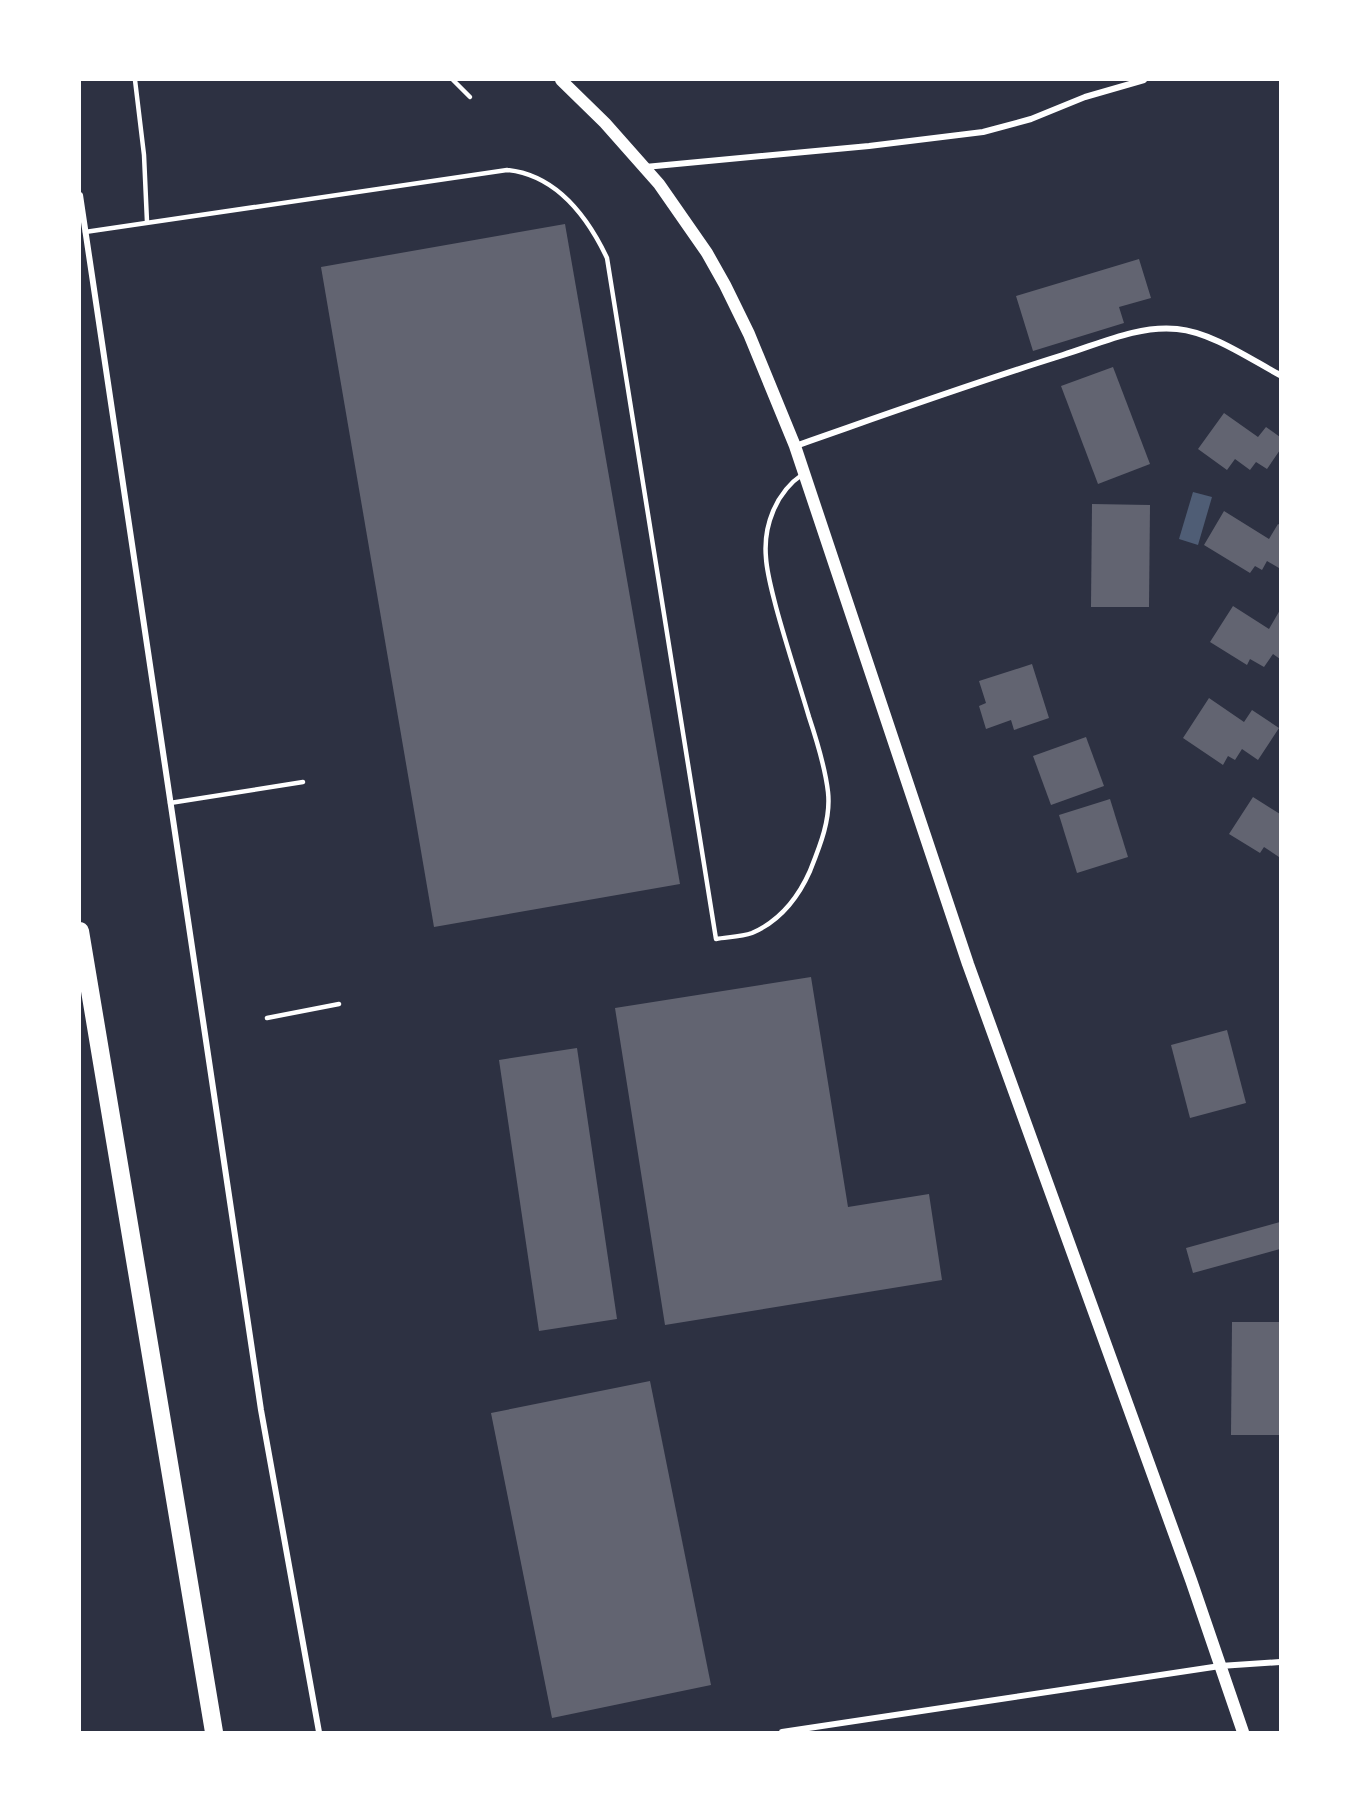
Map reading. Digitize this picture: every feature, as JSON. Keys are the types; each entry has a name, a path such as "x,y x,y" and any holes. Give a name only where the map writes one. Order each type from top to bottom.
{"highway":[{"path":"80,932 214,1732"}],"main road":[{"path":"561,80 606,123 645,167 694,232 725,285 749,334 795,446 968,964 1243,1732"}],"street":[{"path":"645,167 879,145 983,132 1014,124 1085,97 1144,80"},
{"path":"80,195 261,1410 319,1732"},
{"path":"795,446 1029,366 1147,329 1177,329 1202,335 1281,375"},
{"path":"782,1732 1220,1666 1281,1662"}],"lane":[{"path":"135,80 144,155 147,222"},
{"path":"453,80 470,97"},
{"path":"85,232 507,170 526,173 545,181 576,208 591,227 607,258 716,939 751,933 784,912 798,896 820,847 828,816 828,793 820,751 782,628 765,557 766,538 775,504 783,491 804,473"},
{"path":"170,802 303,782"},
{"path":"267,1018 339,1004"}],"water":[{"path":"1193,492 1212,497 1198,545 1179,539"}],"building":[{"path":"565,224 680,884 434,927 321,267"},
{"path":"1139,259 1151,298 1119,307 1124,323 1033,351 1016,296"},
{"path":"1113,367 1150,464 1098,484 1061,386"},
{"path":"1224,413 1258,437 1266,427 1280,437 1280,450 1267,469 1256,462 1250,470 1235,459 1227,470 1198,449"},
{"path":"1092,504 1150,505 1149,607 1091,607"},
{"path":"1224,511 1269,539 1278,524 1280,525 1279,568 1267,561 1262,570 1255,566 1250,573 1204,545"},
{"path":"1233,606 1269,629 1280,610 1280,659 1273,654 1264,667 1250,659 1247,665 1210,642"},
{"path":"1032,664 1049,718 1014,730 1011,720 986,729 979,706 986,703 979,681"},
{"path":"1209,698 1244,722 1252,710 1279,728 1258,760 1242,749 1235,760 1228,756 1223,765 1183,738"},
{"path":"1086,737 1104,786 1051,805 1033,756"},
{"path":"1253,797 1280,814 1279,857 1264,847 1260,853 1229,834"},
{"path":"1110,799 1128,857 1077,873 1059,815"},
{"path":"811,977 848,1207 929,1194 942,1280 665,1325 615,1008"},
{"path":"1227,1030 1246,1103 1190,1118 1171,1045"},
{"path":"577,1048 617,1319 539,1331 499,1060"},
{"path":"1280,1222 1280,1249 1193,1273 1186,1248"},
{"path":"1232,1322 1280,1322 1280,1435 1231,1435"},
{"path":"650,1381 711,1685 552,1718 491,1413"}]}
